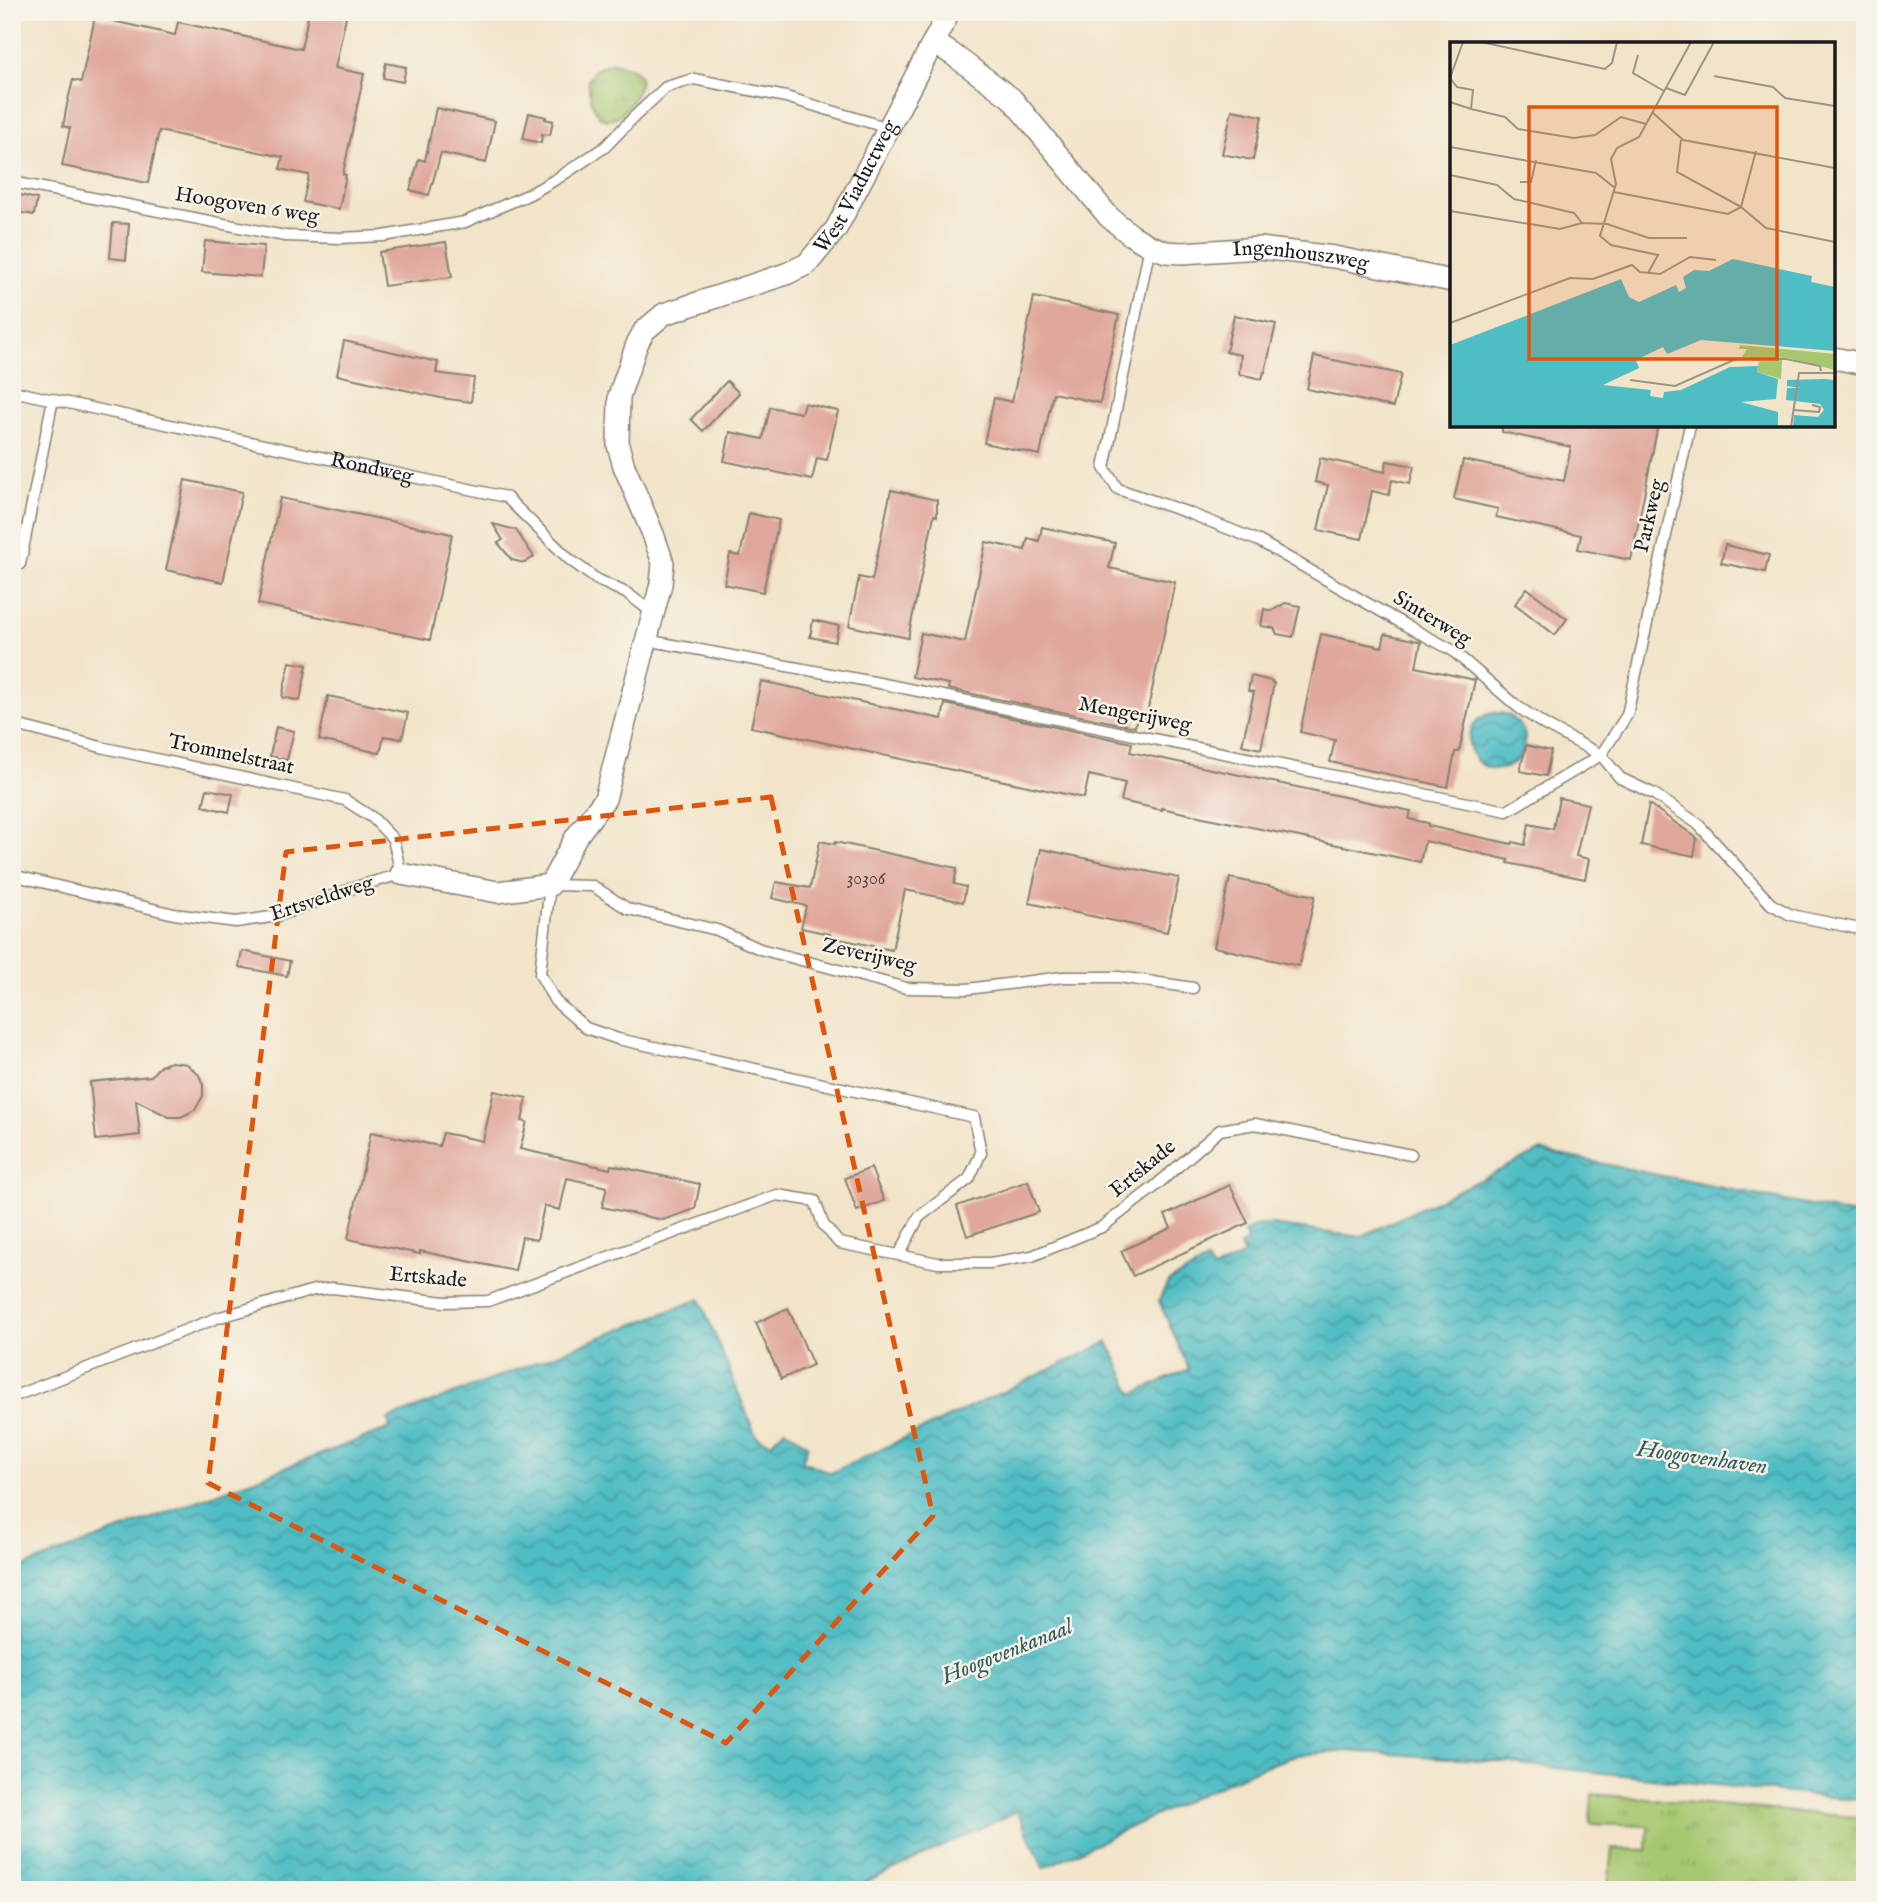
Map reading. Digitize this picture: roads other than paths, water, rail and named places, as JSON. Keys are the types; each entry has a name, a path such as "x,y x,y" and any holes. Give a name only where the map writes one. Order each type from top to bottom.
{"street":[{"name":"West Viaductweg","path":"653,613 663,564 618,446 619,396 637,344 644,331 664,314 786,274 807,264 836,229 949,12"},
{"name":"Ingenhouszweg","path":"933,42 1011,98 1110,217 1130,235 1150,246 1182,253 1260,248 1334,257 1450,281"},
{"path":"1835,358 1865,364"},
{"path":"550,885 576,837 605,799 653,613"},
{"name":"Ertsveldweg","path":"401,874 498,892 550,885"}],"lane":[{"name":"Hoogoven 6 weg","path":"12,182 285,236 383,236 464,222 530,194 605,147 666,87 694,79 786,97 888,128"},
{"name":"Sinterweg","path":"1150,246 1104,468 1118,489 1259,541 1452,650 1518,707 1601,755 1620,778 1654,794 1698,824 1771,904 1791,915 1865,930"},
{"name":"Rondweg","path":"12,391 506,497 569,559 596,579 628,594 653,613"},
{"path":"12,567 20,564 53,399"},
{"name":"Parkweg","path":"1601,755 1627,715 1690,427"},
{"name":"Mengerijweg","path":"646,640 879,683 1507,811 1601,755"},
{"name":"Trommelstraat","path":"12,724 105,748 345,800 373,818 393,839 401,874"},
{"name":"Ertsveldweg","path":"12,875 174,914 236,922 278,916 359,886 401,874"},
{"path":"550,885 540,974 555,1001 586,1028 618,1039 974,1117 981,1153 969,1179 919,1217 899,1255"},
{"name":"Zeverijweg","path":"550,885 593,886 628,909 717,930 760,949 906,988 967,989 1063,977 1119,977 1193,988"},
{"name":"Ertskade","path":"12,1397 217,1318 313,1290 333,1288 444,1302 488,1301 777,1195 815,1201 823,1224 839,1243 938,1263 990,1263 1032,1256 1101,1227 1153,1188 1220,1130 1255,1124 1411,1155"}],"water":[{"path":"1497,713 1508,715 1517,721 1523,730 1523,752 1517,761 1508,767 1497,769 1486,767 1477,761 1471,752 1469,741 1471,730 1477,721 1486,715"},
{"path":"1540,1151 1865,1217 1865,1801 1491,1761 1348,1751 1299,1755 1265,1766 1044,1868 1017,1811 850,1890 12,1890 12,1571 390,1428 388,1419 700,1299 756,1436 771,1443 785,1429 808,1445 802,1461 831,1473 1108,1342 1133,1394 1189,1369 1159,1301 1168,1282 1207,1261 1213,1270 1244,1255 1240,1246 1247,1241 1244,1232 1258,1225 1272,1225 1360,1237"}],"water label":[{"name":"Hoogovenhaven","path":"1702,1458"},
{"name":"Hoogovenkanaal","path":"1007,1652"}]}
